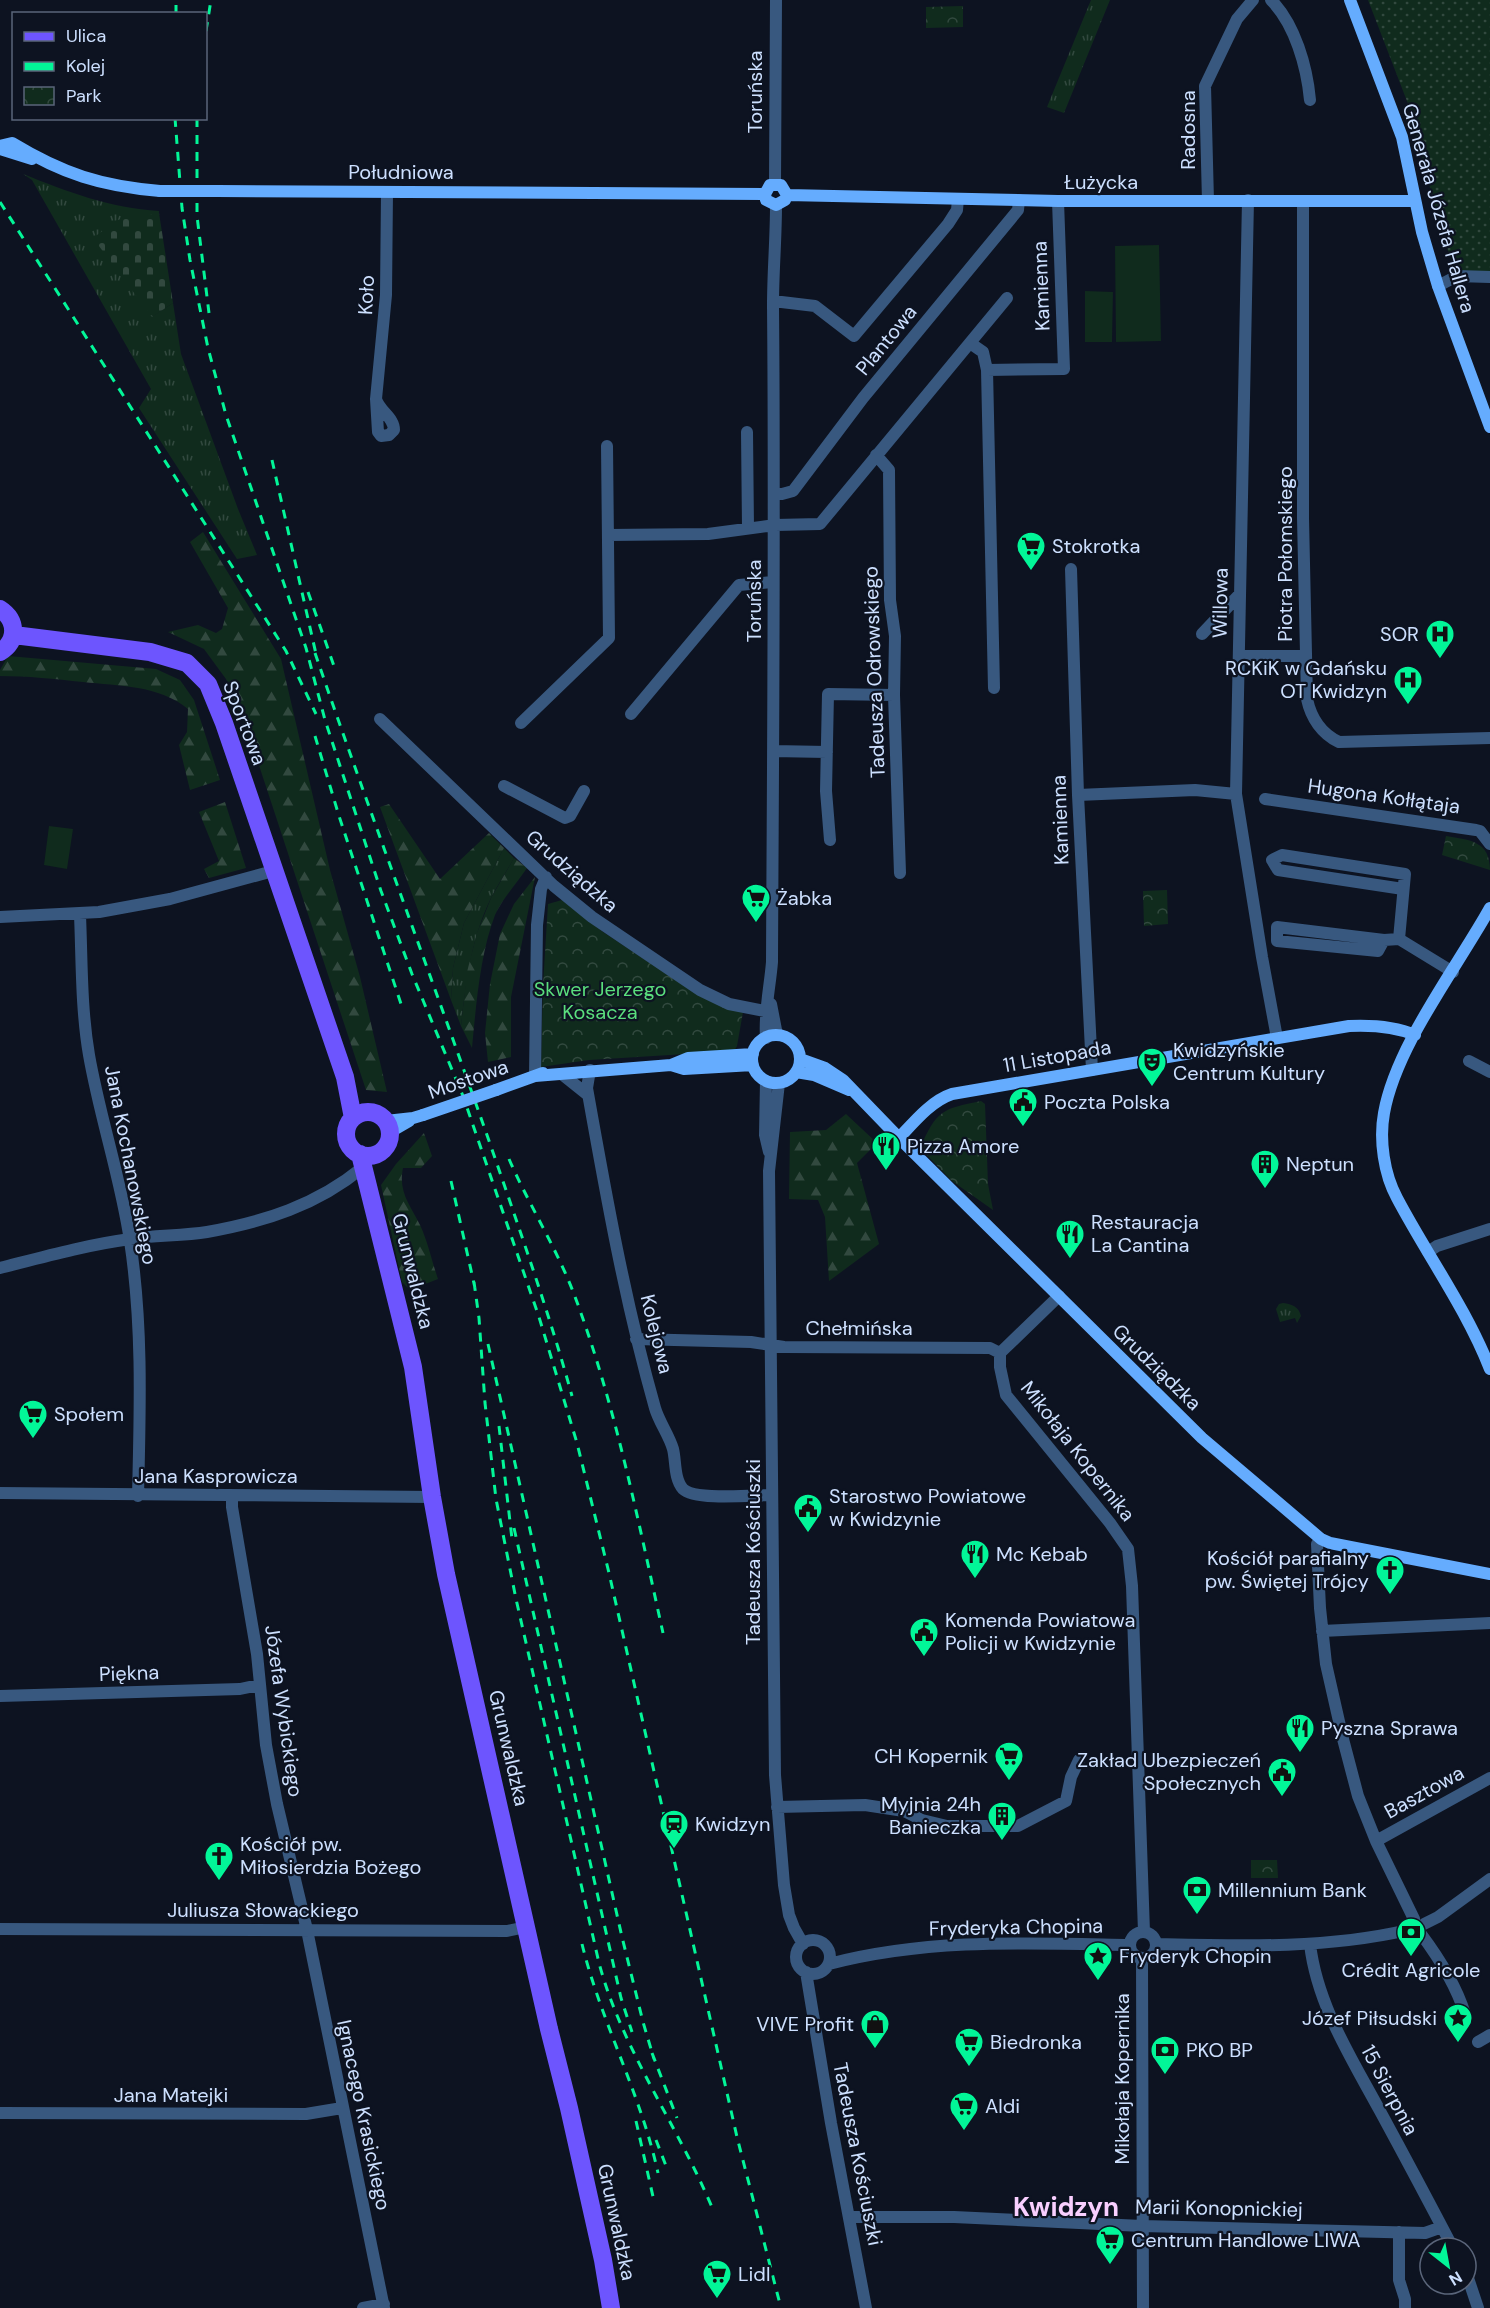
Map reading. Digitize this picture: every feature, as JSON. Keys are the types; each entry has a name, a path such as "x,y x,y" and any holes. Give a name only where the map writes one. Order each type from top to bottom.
{"main road":[{"path":"0,610 12,620 14,635 8,647 0,652"},
{"name":"Sportowa","path":"14,635 150,652 187,663 199,673 208,684 216,702 273,871"},
{"path":"273,871 359,1115"},
{"path":"359,1115 380,1115 388,1127 387,1145 366,1159 352,1149 346,1133 359,1115"},
{"name":"Grunwaldzka","path":"366,1159 372,1196 413,1366 432,1497 448,1585 584,2173 611,2308"}],"street":[{"name":"Toruńska","path":"775,184 776,0"},
{"name":"Radosna","path":"1208,201 1205,86 1237,20 1253,0"},
{"path":"1271,0 1282,14 1294,37 1310,100"},
{"name":"Generała Józefa Hallera","path":"1350,0 1402,137 1422,232 1438,286 1490,427"},
{"name":"Południowa","path":"0,148 12,143 42,161 99,183 160,191 765,194"},
{"path":"775,184 781,185 787,195 785,200 776,206 766,200 765,194 770,185 775,184"},
{"name":"Koło","path":"376,399 386,295 387,192"},
{"name":"Łużycka","path":"787,195 1058,201 1415,201"},
{"path":"773,302 816,306 854,336 948,224 957,210 958,199"},
{"name":"Plantowa","path":"775,494 793,491 863,398 1018,210 1019,200"},
{"name":"Willowa","path":"1248,200 1236,794 1277,1038"},
{"name":"Kamienna","path":"987,369 1064,369 1058,201"},
{"name":"Piotra Połomskiego","path":"1303,201 1306,656 1307,699 1310,710 1329,737 1339,742 1490,738"},
{"name":"Toruńska","path":"772,1037 769,996 772,962 772,582 775,525 773,302 776,206"},
{"path":"1438,286 1457,276 1490,278"},
{"path":"608,535 708,534 775,525 820,524 1007,298"},
{"path":"970,343 983,352 987,369 994,688"},
{"path":"747,432 748,528"},
{"path":"521,723 609,638 607,446"},
{"name":"Tadeusza Odrowskiego","path":"876,455 889,470 890,600 895,636 894,695 900,873"},
{"name":"Kamienna","path":"1071,569 1078,795 1092,1070"},
{"path":"632,714 739,585 772,582"},
{"path":"1202,634 1239,595"},
{"path":"0,602 0,610"},
{"path":"1239,656 1306,656"},
{"path":"830,840 826,791 828,694 894,695"},
{"name":"Grudziądzka","path":"380,719 546,878 592,917 700,990 729,1004 765,1011"},
{"path":"773,751 827,752"},
{"path":"504,786 565,818 570,816 584,791"},
{"path":"1078,795 1195,790 1236,794"},
{"name":"Hugona Kołłątaja","path":"1265,799 1476,830 1480,831 1490,844"},
{"path":"1399,939 1405,874 1282,855 1272,860 1278,870 1403,889"},
{"path":"0,917 80,915 170,899 273,871"},
{"path":"535,1076 537,925 541,889 546,878"},
{"path":"1490,908 1415,1035 1391,1085 1382,1131 1384,1156 1395,1195 1473,1329 1490,1369"},
{"name":"Jana Kochanowskiego","path":"80,915 82,994 88,1045 130,1239 139,1325 138,1496"},
{"path":"1384,940 1378,951 1277,941 1277,927 1384,940 1399,939 1452,972"},
{"name":"Toruńska","path":"769,996 765,1011 772,1037"},
{"name":"11 Listopada","path":"899,1138 943,1097 1349,1026 1369,1025 1415,1035"},
{"path":"772,1037 784,1037 795,1045 800,1059 792,1077 779,1083 766,1081 756,1072 753,1060 760,1042 772,1037"},
{"name":"Grudziądzka","path":"800,1059 834,1073 1202,1438 1321,1539 1330,1543 1490,1574"},
{"name":"Mostowa","path":"535,1076 671,1065 684,1069 753,1060"},
{"path":"1469,1061 1490,1072"},
{"name":"Mostowa","path":"388,1127 561,1068 579,1067 590,1070"},
{"name":"Kolejowa","path":"590,1070 588,1095 609,1216 636,1339 656,1412 673,1450 682,1488 691,1494 711,1496 772,1495"},
{"name":"Grudziądzka","path":"796,1072 814,1075 853,1091"},
{"path":"562,1075 588,1095"},
{"name":"Tadeusza Kościuszki","path":"766,1081 765,1135 770,1156"},
{"name":"Tadeusza Kościuszki","path":"779,1083 770,1156 777,1807 789,1915 803,1944"},
{"path":"0,1268 130,1239 206,1232 250,1223 289,1210 330,1192 366,1159"},
{"path":"1428,1252 1437,1246 1490,1229"},
{"path":"1000,1353 1059,1296"},
{"name":"Chełmińska","path":"636,1339 751,1342 784,1347 990,1348 1000,1353"},
{"name":"Mikołaja Kopernika","path":"1000,1353 1000,1367 1006,1395 1110,1522 1128,1550 1132,1586 1144,1932"},
{"name":"Jana Kasprowicza","path":"0,1493 432,1497"},
{"name":"Józefa Wybickiego","path":"232,1496 257,1654 259,1685 276,1804 307,1930"},
{"path":"1321,1539 1317,1544 1326,1664 1358,1796 1376,1841 1417,1927 1436,1953 1465,2014"},
{"path":"1322,1631 1490,1623"},
{"name":"Piękna","path":"0,1696 240,1689 259,1685"},
{"path":"777,1807 865,1805 896,1809 922,1820 947,1826 1018,1826 1066,1801 1071,1777 1079,1760"},
{"name":"Basztowa","path":"1376,1841 1490,1778"},
{"path":"1156,1944 1260,1946 1310,1944 1382,1936 1417,1927 1438,1917 1490,1879"},
{"name":"Juliusza Słowackiego","path":"0,1929 507,1931 526,1928"},
{"name":"Ignacego Krasickiego","path":"307,1930 384,2306"},
{"path":"1144,1932 1152,1936 1156,1944 1152,1954 1142,1958 1133,1953 1130,1945 1134,1935 1144,1932"},
{"path":"817,1941 828,1950 824,1968 806,1972 797,1962 796,1955 803,1944 817,1941"},
{"name":"Fryderyka Chopina","path":"824,1968 868,1954 975,1942 1130,1945"},
{"name":"15 Sierpnia","path":"1310,1944 1311,1958 1342,2042 1447,2236"},
{"name":"Fryderyka Chopina","path":"828,1950 868,1954"},
{"name":"Mikołaja Kopernika","path":"1142,1958 1143,2308"},
{"name":"Tadeusza Kościuszki","path":"813,2007 824,1968"},
{"name":"Tadeusza Kościuszki","path":"806,1972 866,2308"},
{"path":"1478,2042 1490,2035"},
{"name":"Jana Matejki","path":"0,2113 306,2114 342,2108"},
{"name":"Marii Konopnickiej","path":"850,2217 954,2217 1142,2226 1425,2233 1442,2227"},
{"path":"1400,2232 1400,2280 1405,2308"},
{"path":"363,2308 384,2306"}],"green space":[{"path":"1091,0 1110,0 1064,113 1047,107"},
{"path":"1368,0 1490,0 1490,272 1454,271 1410,109"},
{"path":"963,6 963,27 926,28 926,7"},
{"path":"23,174 106,203 159,211 153,316 173,303 181,354 257,555 237,559 139,408 151,389 32,180"},
{"path":"159,213 173,303 152,317 93,238 117,220"},
{"path":"1159,245 1161,341 1116,342 1115,246"},
{"path":"1085,291 1113,292 1112,342 1085,342"},
{"path":"203,532 281,659 330,870 360,977 387,1092 366,1090 250,738 226,679 204,649 168,632 198,625 216,633 222,629 228,608 190,542"},
{"path":"8,656 156,669 180,680 194,700 220,780 190,790 179,745 187,732 188,709 177,701 152,691 124,686 0,676 0,670"},
{"path":"225,802 246,868 209,878 204,869 219,861 199,812"},
{"path":"389,804 440,879 489,833 504,848 464,923 453,968 451,1000 380,807"},
{"path":"49,826 73,829 67,869 44,865"},
{"path":"1446,836 1477,844 1486,853 1490,870 1442,855"},
{"path":"504,848 514,858 484,913 467,977 461,1026 451,1000 453,968 464,923"},
{"path":"514,858 527,868 502,903 490,930 479,980 472,1048 461,1026 467,972 477,933 491,898"},
{"path":"535,877 511,997 511,1057 488,1062 485,1033 490,984 500,934 514,904"},
{"path":"1167,890 1168,924 1144,926 1143,891"},
{"name":"Skwer Jerzego Kosacza","path":"562,900 603,932 694,992 743,1012 734,1051 589,1060 541,1067 548,904"},
{"path":"981,1101 985,1104 988,1184 993,1210 952,1181 920,1148 931,1126 942,1113 957,1106"},
{"path":"846,1114 877,1143 857,1163 879,1244 829,1281 825,1217 818,1200 789,1199 790,1132 826,1130"},
{"path":"424,1133 432,1156 421,1168 403,1168 402,1184 406,1198 423,1232 438,1279 410,1290 402,1282 381,1185 396,1164"},
{"path":"1283,1303 1299,1310 1301,1316 1297,1323 1295,1318 1280,1322 1276,1309 1279,1304"},
{"path":"1251,1860 1277,1860 1278,1878 1251,1878"}],"railway":[{"path":"176,0 176,12"},
{"path":"207,25 211,0"},
{"path":"175,120 182,208 190,260 208,348 226,415 306,648 325,720 381,891 412,974 463,1096 539,1317 577,1443 609,1573 737,2137 781,2308"},
{"path":"197,120 197,216 209,313"},
{"path":"0,202 286,651 316,714"},
{"path":"272,460 316,654"},
{"path":"308,592 334,666"},
{"path":"315,653 495,1158 545,1306 572,1396"},
{"path":"315,736 403,1010"},
{"path":"509,1159 567,1277 589,1335 614,1419 663,1633"},
{"path":"451,1181 475,1288"},
{"path":"474,1282 496,1499 516,1599 599,1963 622,2028 714,2212"},
{"path":"488,1344 622,1937 654,2059"},
{"path":"499,1426 512,1539"},
{"path":"514,1528 621,1998 632,2032"},
{"path":"582,1944 600,2002 642,2115 658,2173"},
{"path":"652,2053 677,2118"},
{"path":"636,2121 654,2201"},
{"path":"656,2140 668,2171"}],"place":[{"name":"Stokrotka","path":"1031,572"},
{"name":"SOR","path":"1440,660"},
{"name":"RCKiK w Gdańsku OT Kwidzyn","path":"1408,706"},
{"name":"Żabka","path":"756,924"},
{"name":"Kwidzyńskie Centrum Kultury","path":"1152,1088"},
{"name":"Poczta Polska","path":"1023,1128"},
{"name":"Pizza Amore","path":"886,1172"},
{"name":"Neptun","path":"1265,1190"},
{"name":"Restauracja La Cantina","path":"1070,1260"},
{"name":"Społem","path":"33,1440"},
{"name":"Starostwo Powiatowe w Kwidzynie","path":"808,1534"},
{"name":"Mc Kebab","path":"975,1580"},
{"name":"Kościół parafialny pw. Świętej Trójcy","path":"1390,1596"},
{"name":"Komenda Powiatowa Policji w Kwidzynie","path":"924,1658"},
{"name":"Pyszna Sprawa","path":"1300,1754"},
{"name":"CH Kopernik","path":"1009,1782"},
{"name":"Zakład Ubezpieczeń Społecznych","path":"1282,1798"},
{"name":"Myjnia 24h Banieczka","path":"1002,1842"},
{"name":"Kwidzyn","path":"674,1850"},
{"name":"Kościół pw. Miłosierdzia Bożego","path":"219,1882"},
{"name":"Millennium Bank","path":"1197,1916"},
{"name":"Crédit Agricole","path":"1411,1958"},
{"name":"Fryderyk Chopin","path":"1098,1982"},
{"name":"Józef Piłsudski","path":"1458,2044"},
{"name":"VIVE Profit","path":"875,2050"},
{"name":"Biedronka","path":"969,2068"},
{"name":"PKO BP","path":"1165,2076"},
{"name":"Aldi","path":"964,2132"},
{"name":"Centrum Handlowe LIWA","path":"1110,2266"},
{"name":"Lidl","path":"717,2300"}],"district":[{"name":"Kwidzyn","path":"1066,2207"}]}
